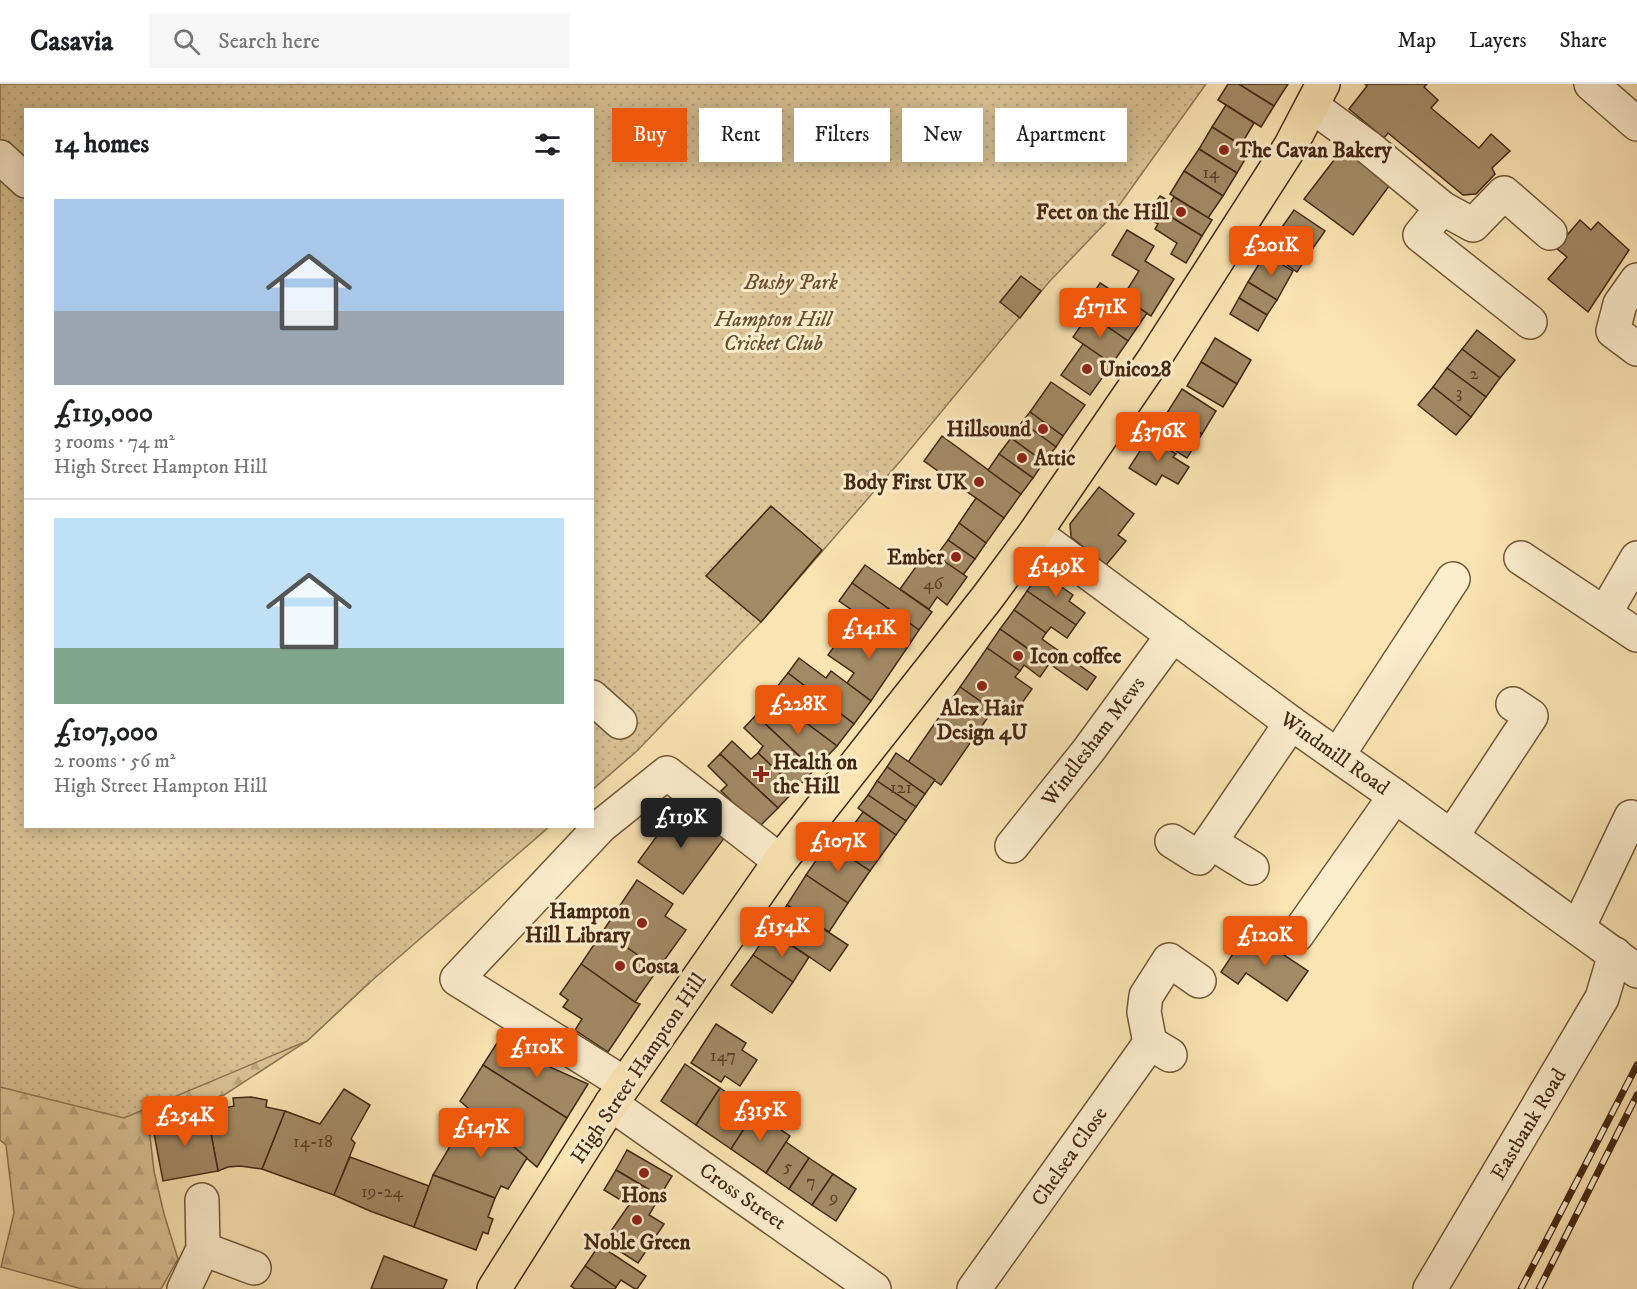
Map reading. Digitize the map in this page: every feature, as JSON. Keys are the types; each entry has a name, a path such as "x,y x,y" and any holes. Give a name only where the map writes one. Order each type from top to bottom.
{"main road":[{"name":"High Street Hampton Hill","path":"494,1289 618,1094 780,861 987,598 1035,533 1161,349 1290,147 1318,95"}],"street":[{"path":"1591,84 1637,124"},
{"path":"1318,95 1368,147 1442,208 1473,225 1504,193 1550,233"},
{"path":"0,157 24,179"},
{"path":"1442,208 1420,235 1530,322"},
{"path":"1637,280 1620,304 1613,332 1637,349"},
{"name":"Windmill Road","path":"1035,533 1291,723 1395,795 1629,965"},
{"path":"1521,558 1637,635"},
{"path":"1605,613 1637,558"},
{"path":"1338,755 1453,579"},
{"name":"Windlesham Mews","path":"1011,846 1088,751 1173,635"},
{"path":"594,699 620,722"},
{"path":"1452,836 1531,716 1513,704"},
{"path":"1172,841 1199,858 1291,723"},
{"name":"Cross Street","path":"780,861 667,773 601,826 457,979 618,1094 874,1289"},
{"path":"1297,935 1395,795"},
{"path":"1578,928 1631,817"},
{"path":"1210,842 1252,868"},
{"name":"Chelsea Close","path":"974,1289 1160,1049 1144,1012 1146,996 1169,960 1199,981"},
{"name":"Eastbank Road","path":"1430,1289 1602,998 1629,965"},
{"path":"184,1289 203,1249 202,1200"},
{"path":"203,1249 254,1268"}],"green space":[{"name":"Bushy Park","path":"0,84 1206,84 1110,218 1049,282 903,458 761,622 637,751 594,788 594,108 24,108 24,828 548,828 369,983 307,1041 124,1118 0,1087"},
{"path":"0,983 369,983 307,1041 224,1095 148,1119 154,1171 178,1259 161,1289 82,1289 1,1267 14,1213 6,1145 0,1140"}],"building":[{"path":"1228,84 1239,84 1274,106 1261,127 1218,100"},
{"path":"1239,84 1288,84 1274,106"},
{"path":"1365,84 1427,84 1424,87 1438,100 1431,108 1479,148 1491,134 1510,151 1492,168 1495,174 1476,194 1463,195 1388,133 1384,138 1349,109 1367,86"},
{"path":"1226,105 1254,123 1241,145 1212,127"},
{"name":"The Cavan Bakery","path":"1212,127 1250,151 1237,173 1199,149"},
{"path":"1344,147 1392,182 1353,235 1304,199"},
{"path":"1199,149 1237,173 1223,196 1184,171"},
{"path":"1184,171 1223,196 1208,218 1170,194"},
{"name":"Feet on the Hill","path":"1160,196 1171,202 1174,197 1212,220 1202,236 1153,206"},
{"path":"1153,206 1202,236 1186,263 1171,254 1177,243 1155,229 1158,224 1147,217"},
{"path":"1294,210 1325,231 1311,251 1280,230"},
{"path":"1580,220 1591,230 1598,222 1629,250 1588,312 1548,279 1567,257 1556,248"},
{"path":"1127,230 1154,246 1145,261 1174,279 1151,316 1122,298 1139,271 1112,255"},
{"path":"1280,230 1311,251 1297,272 1266,250"},
{"path":"1265,254 1293,271 1277,300 1248,282"},
{"path":"1021,276 1041,291 1020,318 1000,302"},
{"path":"1248,282 1277,300 1267,315 1239,298"},
{"path":"1100,283 1147,313 1128,341 1089,314 1095,304 1089,300"},
{"path":"1239,298 1267,315 1258,331 1230,314"},
{"path":"1089,314 1128,341 1112,364 1073,337"},
{"path":"1477,330 1515,360 1500,378 1462,349"},
{"path":"1215,338 1251,360 1237,384 1201,362"},
{"name":"Unico28","path":"1083,344 1112,364 1090,395 1061,375"},
{"path":"1462,349 1500,378 1486,397 1447,368"},
{"path":"1201,362 1237,384 1223,407 1187,386"},
{"path":"1447,368 1486,397 1471,417 1433,387"},
{"path":"1051,382 1085,405 1063,436 1030,412"},
{"path":"1433,387 1471,417 1456,435 1418,405"},
{"path":"1182,389 1216,411 1202,434 1167,413"},
{"name":"Hillsound","path":"1030,412 1063,436 1056,447 1022,422"},
{"path":"1167,413 1202,434 1187,458 1152,436"},
{"path":"1022,422 1056,447 1044,462 1011,438"},
{"name":"Body First UK","path":"942,436 1021,494 1004,518 924,461"},
{"path":"1149,437 1176,454 1173,457 1189,467 1178,484 1162,475 1156,485 1129,468"},
{"name":"Attic","path":"1011,438 1044,462 1033,478 999,454"},
{"path":"999,454 1033,478 1021,494 988,470"},
{"path":"1099,487 1134,514 1118,535 1126,541 1106,565 1071,537 1070,524"},
{"path":"976,498 1004,518 986,543 959,523"},
{"path":"771,506 822,550 761,622 706,576"},
{"path":"959,523 986,543 975,559 948,540"},
{"name":"Ember","path":"948,540 975,559 963,575 936,556"},
{"path":"928,550 967,577 947,605 937,597 929,609 900,589"},
{"path":"865,565 932,612 919,630 852,583"},
{"path":"1040,572 1073,595 1069,601 1085,613 1076,625 1027,591"},
{"path":"852,583 919,630 907,648 839,601"},
{"path":"1027,591 1076,625 1067,638 1051,627 1046,633 1014,610"},
{"path":"1014,610 1046,633 1042,639 1096,677 1087,690 1000,629"},
{"path":"873,624 907,648 871,701 847,683 854,673 828,655 842,636 858,646"},
{"name":"Icon coffee","path":"1000,629 1049,664 1040,677 1024,665 1020,671 987,648"},
{"path":"987,648 1020,671 1015,677 1032,689 1014,714 997,703 993,710 960,687"},
{"path":"799,658 826,678 831,671 871,701 854,724 788,673"},
{"path":"788,673 854,724 837,746 797,716 803,708 776,688"},
{"path":"960,687 993,710 941,785 908,762"},
{"path":"769,703 790,723 797,716 837,746 814,770 756,715"},
{"path":"756,715 814,770 796,789 758,753 763,746 744,728"},
{"name":"Health on the Hill","path":"732,741 751,759 758,753 796,789 778,808 720,754"},
{"path":"896,753 935,780 925,794 887,767"},
{"path":"720,754 778,808 759,827 721,791 727,785 708,766"},
{"path":"887,767 925,794 916,807 877,781"},
{"path":"877,781 916,807 906,821 868,795"},
{"path":"868,795 906,821 896,835 858,808"},
{"path":"680,804 725,837 683,894 638,862"},
{"path":"863,812 896,835 870,871 836,849"},
{"path":"828,843 870,871 848,903 806,875"},
{"path":"806,875 848,903 829,932 787,905"},
{"name":"Hampton Hill Library","path":"637,880 673,904 665,916 686,930 658,969 603,931"},
{"path":"787,905 848,945 830,971 770,930"},
{"name":"Costa","path":"603,931 658,969 635,1002 581,964"},
{"path":"1248,931 1308,971 1287,1001 1246,973 1238,984 1221,972"},
{"path":"765,937 776,945 780,938 809,957 793,982 753,955"},
{"path":"753,955 793,982 772,1013 731,985"},
{"path":"581,964 640,1004 608,1052 575,1030 582,1019 563,1007 568,1000 560,994"},
{"path":"716,1024 746,1043 742,1050 757,1060 740,1086 725,1076 721,1082 691,1063"},
{"path":"497,1043 588,1084 567,1118 483,1065"},
{"path":"685,1064 720,1088 696,1125 661,1101"},
{"path":"483,1065 567,1118 537,1167 460,1101"},
{"path":"720,1088 755,1112 731,1149 696,1125"},
{"path":"344,1089 370,1105 351,1139 355,1143 334,1195 262,1169 285,1111 320,1124"},
{"path":"251,1097 267,1100 266,1107 285,1111 262,1169 240,1166 218,1171 207,1112 234,1106 233,1098"},
{"path":"471,1111 527,1158 508,1189 501,1186 495,1198 433,1175"},
{"path":"207,1112 218,1171 163,1181 152,1123"},
{"path":"755,1112 790,1136 766,1173 731,1149"},
{"path":"786,1142 809,1158 789,1189 766,1173"},
{"name":"Hons","path":"627,1150 672,1176 660,1196 616,1170"},
{"path":"350,1157 429,1186 414,1227 334,1195"},
{"path":"809,1158 833,1174 812,1205 789,1189"},
{"name":"Noble Green","path":"616,1170 660,1196 649,1215 664,1224 638,1263 604,1241 629,1205 604,1190"},
{"path":"833,1174 856,1189 836,1221 812,1205"},
{"path":"433,1175 495,1198 488,1217 493,1219 488,1234 483,1232 476,1250 414,1227"},
{"path":"599,1245 646,1276 637,1289 621,1280 616,1287 585,1266"},
{"path":"384,1256 447,1280 443,1289 371,1289"},
{"path":"585,1266 616,1287 615,1289 575,1289 571,1286"}],"railway":[{"path":"1521,1289 1637,1065"},
{"path":"1539,1289 1637,1095"}],"place":[{"name":"The Cavan Bakery","path":"1224,150"},
{"name":"Feet on the Hill","path":"1181,212"},
{"name":"Unico28","path":"1087,369"},
{"name":"Hillsound","path":"1043,429"},
{"name":"Attic","path":"1022,458"},
{"name":"Body First UK","path":"979,482"},
{"name":"Ember","path":"956,557"},
{"name":"Icon coffee","path":"1018,656"},
{"name":"Alex Hair Design 4U","path":"982,686"},
{"name":"Health on the Hill","path":"761,774"},
{"name":"Hampton Hill Library","path":"642,923"},
{"name":"Costa","path":"620,966"},
{"name":"Hons","path":"644,1173"},
{"name":"Noble Green","path":"637,1220"}],"park label":[{"name":"Hampton Hill Cricket Club","path":"773,331"}]}
